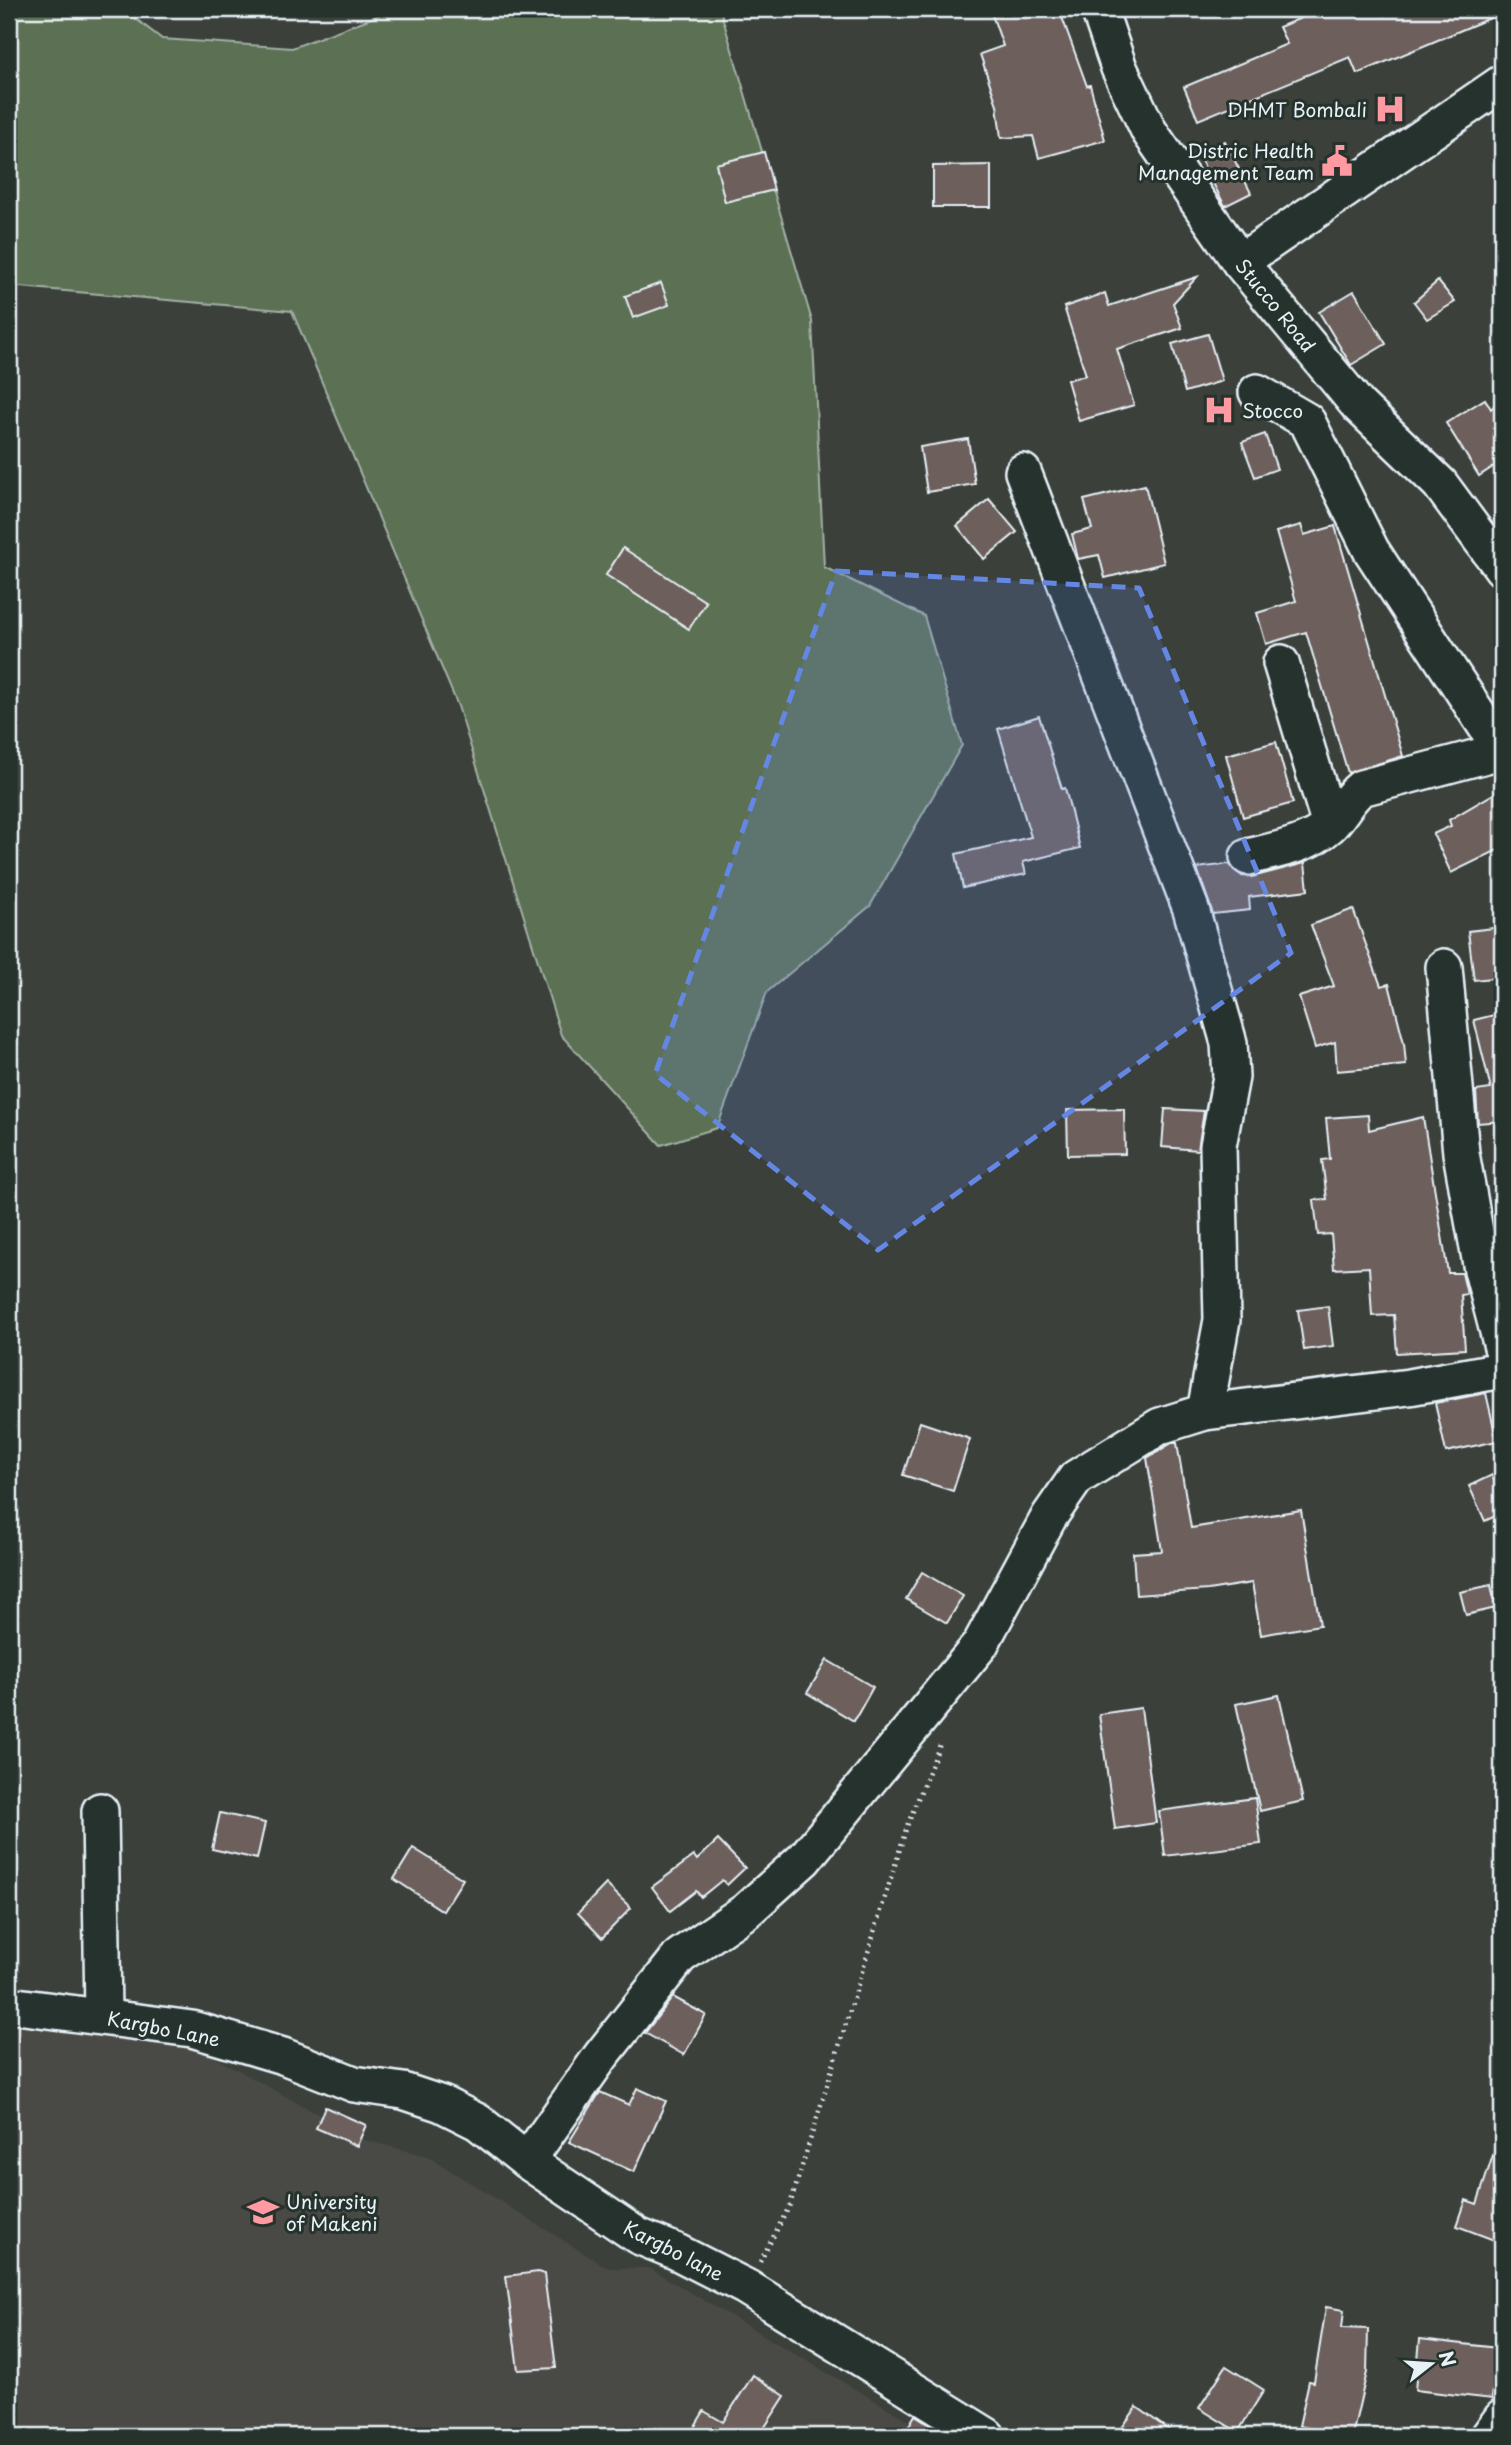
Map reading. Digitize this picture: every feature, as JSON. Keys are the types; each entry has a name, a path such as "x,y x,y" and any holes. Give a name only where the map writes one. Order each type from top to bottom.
{"street":[{"name":"Stucco Road","path":"1099,9 1119,68 1149,131 1240,262 1358,405 1440,484 1502,568"},
{"path":"1240,262 1502,83"},
{"path":"1248,857 1306,842 1330,825 1348,799 1361,788 1502,751 1371,550 1307,421 1257,393"},
{"path":"1023,471 1191,909 1229,1043 1231,1077 1218,1146 1222,1320 1205,1412"},
{"path":"1281,663 1330,825"},
{"path":"1444,967 1461,1153 1482,1270 1502,1347"},
{"path":"527,2161 601,2056 680,1956 746,1911 804,1860 980,1645 1049,1517 1076,1478 1160,1426 1205,1412 1409,1387 1502,1370"},
{"path":"100,1811 103,2015"},
{"name":"Kargbo Lane","path":"9,2005 79,2015 103,2015 192,2029 283,2056 354,2084"},
{"name":"Kargbo lane","path":"354,2084 403,2091 442,2104 478,2122 527,2161 638,2236 675,2251 746,2287 987,2436"},
{"path":"1489,2436 1502,2418"}],"path":[{"path":"746,2287 790,2205 907,1826 944,1735"}],"highlighted area":[{"path":"836,571 1139,588 1291,953 878,1250 655,1074"}],"shaded area":[{"name":"University of Makeni","path":"9,2015 180,2038 365,2140 427,2156 608,2268 649,2268 935,2436 9,2436"}],"green space":[{"path":"9,9 123,9 162,39 292,48 395,9 720,9 812,321 824,567 924,616 962,745 870,906 767,992 717,1128 661,1145 561,1035 458,706 292,311 9,286"}],"building":[{"path":"990,9 1059,9 1087,86 1090,85 1105,140 1039,158 1033,136 1001,138 997,105 980,54 1003,46"},
{"path":"1323,9 1381,9 1384,15 1400,9 1502,9 1502,13 1357,74 1350,57 1198,120 1184,87 1287,44 1279,27"},
{"path":"1225,141 1251,193 1225,206 1198,155"},
{"path":"764,152 774,190 725,202 716,164"},
{"path":"991,165 991,207 933,207 933,166"},
{"path":"1197,277 1173,303 1182,328 1117,349 1134,405 1079,421 1067,380 1086,375 1064,307 1105,293 1109,306"},
{"path":"1438,281 1455,302 1427,319 1414,302"},
{"path":"661,283 669,305 633,318 625,296"},
{"path":"1354,291 1386,344 1351,365 1319,312"},
{"path":"1208,334 1222,381 1185,392 1172,344"},
{"path":"1502,398 1502,461 1479,476 1446,423 1485,399 1491,409"},
{"path":"1265,434 1277,469 1255,477 1242,442"},
{"path":"968,439 975,484 927,492 920,447"},
{"path":"1145,485 1164,563 1105,578 1099,555 1078,559 1072,534 1092,529 1084,500"},
{"path":"989,499 1017,532 984,559 957,526"},
{"path":"1301,525 1304,535 1335,526 1403,756 1348,773 1306,632 1266,644 1257,613 1296,601 1276,532"},
{"path":"623,548 706,602 689,629 606,575"},
{"path":"1039,716 1062,789 1065,788 1080,848 1023,862 1026,874 963,888 956,854 1031,837 998,729"},
{"path":"1276,742 1293,803 1243,817 1226,755"},
{"path":"1502,789 1502,848 1451,873 1433,834 1451,826 1449,820"},
{"path":"1305,863 1308,890 1249,897 1250,910 1213,914 1197,868 1229,864 1242,876 1252,877"},
{"path":"1353,909 1381,986 1389,984 1404,1043 1406,1065 1337,1071 1335,1042 1315,1048 1299,997 1334,986 1311,925"},
{"path":"1502,927 1502,977 1474,980 1468,931"},
{"path":"1502,1013 1502,1121 1478,1123 1476,1091 1491,1089 1474,1020"},
{"path":"1124,1109 1125,1154 1068,1155 1067,1110"},
{"path":"1165,1109 1204,1111 1198,1150 1162,1147"},
{"path":"1368,1115 1369,1130 1423,1117 1448,1273 1462,1273 1467,1294 1461,1295 1465,1349 1397,1353 1394,1315 1372,1316 1369,1267 1334,1269 1331,1234 1318,1235 1314,1200 1327,1199 1322,1160 1330,1159 1326,1118"},
{"path":"1328,1306 1333,1346 1304,1350 1298,1310"},
{"path":"1486,1393 1497,1441 1446,1452 1435,1403"},
{"path":"920,1422 970,1439 953,1491 903,1475"},
{"path":"1172,1443 1177,1443 1191,1528 1301,1510 1320,1625 1261,1635 1252,1583 1208,1590 1136,1595 1133,1553 1162,1551 1147,1458"},
{"path":"1492,1475 1502,1499 1502,1513 1485,1521 1469,1486"},
{"path":"922,1572 963,1596 947,1623 906,1599"},
{"path":"1491,1585 1496,1608 1466,1615 1460,1592"},
{"path":"827,1660 873,1687 854,1721 807,1693"},
{"path":"1279,1695 1303,1801 1260,1811 1236,1704"},
{"path":"1141,1708 1156,1823 1115,1829 1099,1714"},
{"path":"1255,1798 1261,1844 1165,1856 1159,1811"},
{"path":"220,1813 265,1823 257,1859 212,1849"},
{"path":"718,1840 745,1868 727,1885 722,1880 701,1897 696,1891 670,1911 652,1887 694,1856 697,1860"},
{"path":"413,1848 463,1879 443,1911 394,1879"},
{"path":"606,1884 631,1908 602,1938 578,1913"},
{"path":"673,1997 706,2015 684,2055 645,2033"},
{"path":"637,2088 666,2101 634,2172 569,2142 600,2092 629,2105"},
{"path":"325,2107 366,2125 357,2146 316,2128"},
{"path":"1498,2140 1502,2140 1502,2243 1457,2226 1466,2200 1477,2204"},
{"path":"538,2272 544,2274 556,2368 518,2370 506,2276"},
{"path":"1326,2307 1344,2310 1342,2328 1368,2329 1367,2372 1352,2436 1299,2426 1309,2381 1314,2382"},
{"path":"1420,2339 1497,2348 1492,2399 1415,2390"},
{"path":"1226,2366 1264,2390 1238,2432 1199,2408"},
{"path":"753,2375 785,2396 759,2436 689,2436 704,2411 723,2422"},
{"path":"1137,2407 1177,2436 1116,2436"},
{"path":"915,2415 949,2436 903,2436"}],"place":[{"name":"DHMT Bombali","path":"1390,109"},
{"name":"Distric Health Management Team","path":"1337,161"},
{"name":"Stocco","path":"1219,410"},
{"name":"University of Makeni","path":"263,2212"}]}
